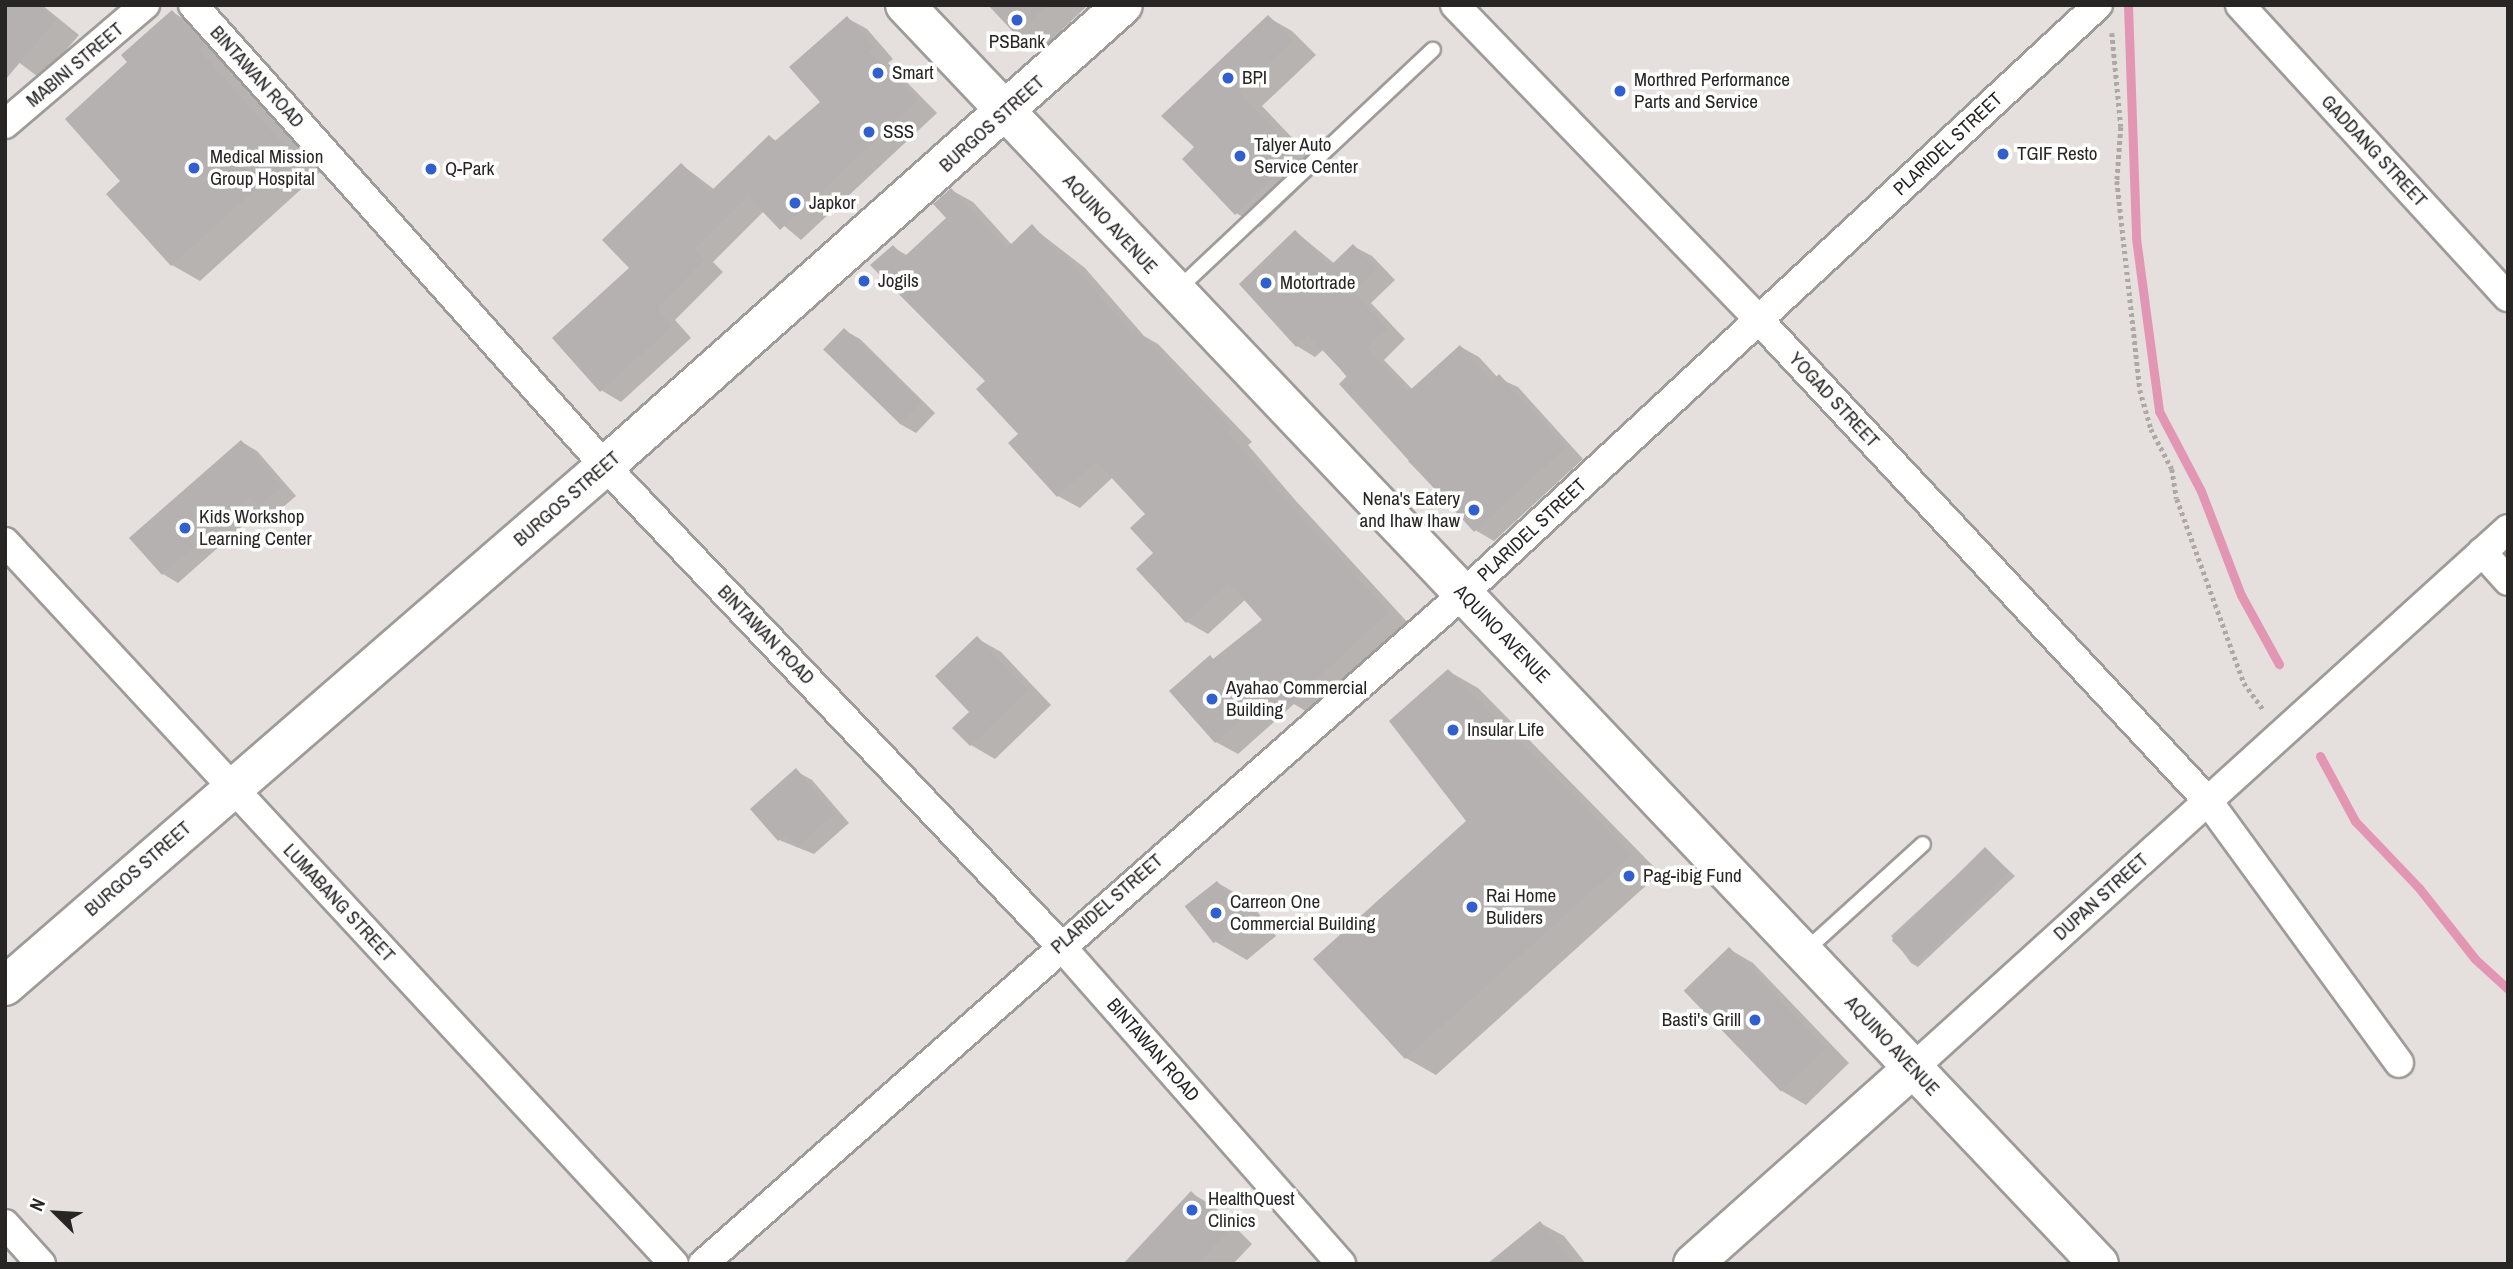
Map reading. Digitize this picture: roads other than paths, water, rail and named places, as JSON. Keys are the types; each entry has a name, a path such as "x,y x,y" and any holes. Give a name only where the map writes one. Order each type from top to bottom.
{"main road":[{"name":"AQUINO AVENUE","path":"905,5 1008,110 1174,293 1464,594 2099,1264"},
{"name":"BURGOS STREET","path":"5,986 231,786 606,466 1123,5"},
{"name":"DUPAN STREET","path":"1693,1264 1913,1068"}],"street":[{"name":"MABINI STREET","path":"5,124 145,5"},
{"name":"BINTAWAN ROAD","path":"194,5 606,466 1060,945 1341,1264"},
{"name":"YOGAD STREET","path":"1455,5 1759,320 2208,801 2399,1063"},
{"name":"GADDANG STREET","path":"2240,5 2508,297"},
{"name":"PLARIDEL STREET","path":"703,1264 1060,945 1464,594 1759,320 2105,12"},
{"name":"DUPAN STREET","path":"1913,1068 2508,529"},
{"name":"LUMABANG STREET","path":"5,542 674,1264"},
{"path":"2482,552 2508,581"},
{"path":"5,1224 41,1264"}],"lane":[{"path":"1174,293 1433,50"},
{"path":"1804,951 1923,844"}],"waterway":[{"path":"2128,5 2136,238 2159,411 2201,491 2241,595 2279,664"},
{"path":"2320,756 2355,821 2419,888 2475,959 2508,989"}],"place":[{"name":"PSBank","path":"1017,20"},
{"name":"Smart","path":"878,73"},
{"name":"BPI","path":"1228,78"},
{"name":"Morthred Performance Parts and Service","path":"1620,91"},
{"name":"SSS","path":"869,132"},
{"name":"TGIF Resto","path":"2003,154"},
{"name":"Talyer Auto Service Center","path":"1240,156"},
{"name":"Medical Mission Group Hospital","path":"194,168"},
{"name":"Q-Park","path":"431,169"},
{"name":"Japkor","path":"795,203"},
{"name":"Jogils","path":"864,281"},
{"name":"Motortrade","path":"1266,283"},
{"name":"Nena's Eatery and Ihaw Ihaw","path":"1474,510"},
{"name":"Kids Workshop Learning Center","path":"185,528"},
{"name":"Ayahao Commercial Building","path":"1212,699"},
{"name":"Insular Life","path":"1453,730"},
{"name":"Pag-ibig Fund","path":"1629,876"},
{"name":"Rai Home Buliders","path":"1472,907"},
{"name":"Carreon One Commercial Building","path":"1216,913"},
{"name":"Basti's Grill","path":"1755,1020"},
{"name":"HealthQuest Clinics","path":"1192,1210"}]}
